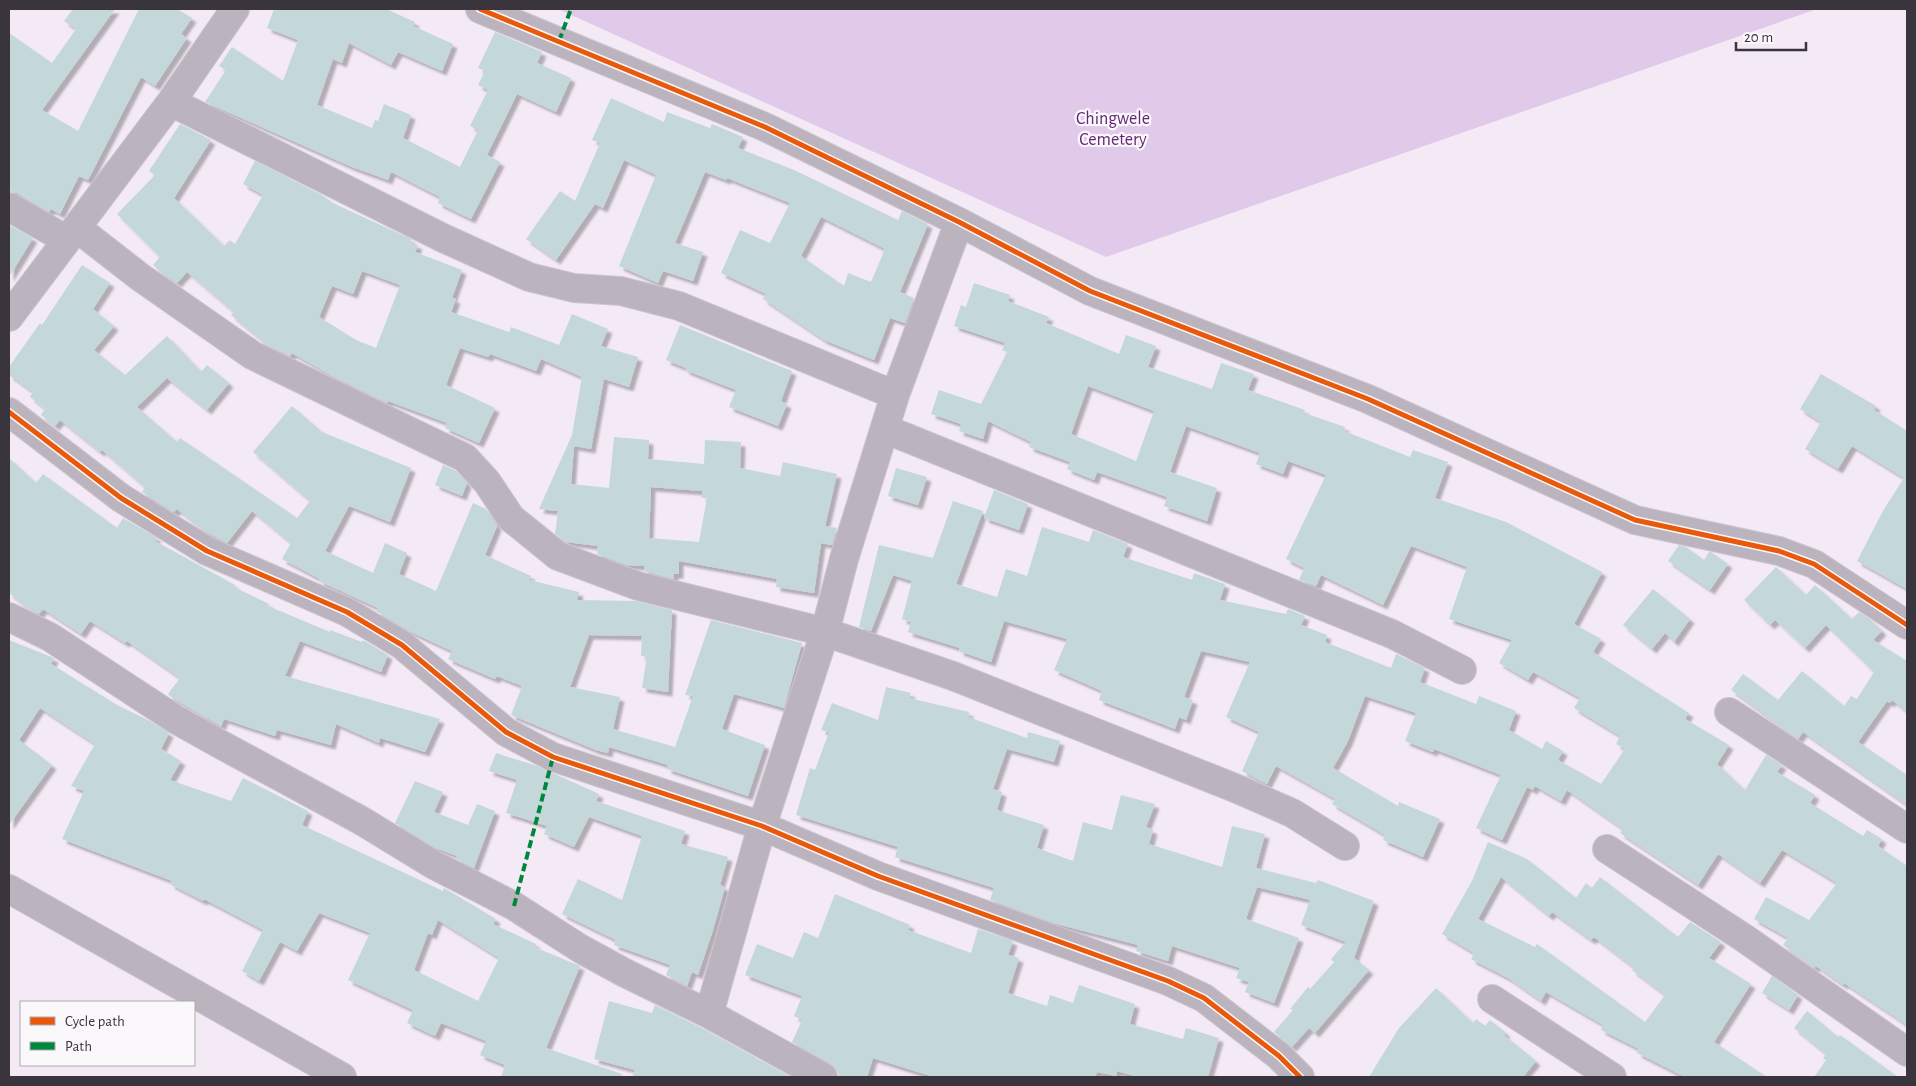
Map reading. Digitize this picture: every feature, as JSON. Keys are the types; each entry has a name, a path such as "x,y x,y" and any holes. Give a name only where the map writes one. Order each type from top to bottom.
{"street":[{"path":"9,318 170,102 236,9"},
{"path":"480,9 765,127 959,222 1090,290 1368,399 1635,520 1779,551 1814,564 1907,625"},
{"path":"170,102 443,238 529,277 574,288 621,291 679,306 895,395"},
{"path":"9,206 72,234 140,277 252,355 465,458 487,482 510,518 558,556 638,586 824,632 953,676 1236,788 1292,813 1345,846"},
{"path":"709,1014 762,826 824,632 844,559 886,429 895,395 959,222"},
{"path":"9,412 121,498 207,551 347,612 402,645 506,732 553,757 762,826 878,876 1168,981 1204,998 1279,1056 1300,1077"},
{"path":"886,429 1383,630 1462,670"},
{"path":"9,617 50,637 218,744 362,821 434,865 514,906 616,968 709,1014 823,1077"},
{"path":"1729,712 1907,829"},
{"path":"1607,849 1744,938 1907,1052"},
{"path":"9,889 342,1077"},
{"path":"1492,999 1612,1077"}],"green space":[{"name":"Chingwele Cemetery","path":"558,9 1817,9 1106,257"}],"building":[{"path":"73,9 115,9 42,110 78,131 139,9 177,9 192,18 181,34 187,38 155,86 141,77 88,180 79,176 60,214 51,209 49,212 17,193 9,191 9,33 52,63 76,29 64,21"},
{"path":"274,9 386,9 415,22 413,26 453,44 442,71 398,52 391,65 349,43 342,63 333,59 317,105 372,128 375,120 378,121 384,104 411,115 403,138 460,167 478,130 470,126 488,90 478,85 485,71 478,68 495,32 542,52 537,63 571,78 556,112 517,94 487,155 500,162 471,219 438,203 440,197 391,172 388,180 352,167 205,102 226,70 219,66 232,47 283,81 298,40 267,28"},
{"path":"611,98 664,122 667,112 710,128 712,124 743,137 738,148 794,170 898,220 902,211 928,224 900,292 914,298 905,323 890,318 874,360 824,340 763,299 766,294 721,273 740,230 770,243 790,203 727,178 726,180 705,172 675,243 703,252 693,281 663,271 658,283 619,266 656,175 624,160 603,208 595,204 556,260 526,239 560,191 575,201 600,143 592,140","holes":["821,217 885,249 871,282 848,273 844,286 801,256"]},
{"path":"180,124 211,140 174,198 224,246 230,240 235,244 263,195 243,184 255,161 320,194 335,204 411,239 410,242 418,245 415,252 462,270 452,298 456,299 451,312 509,332 511,327 559,345 572,314 608,329 601,346 638,357 629,387 604,379 591,449 574,446 571,484 609,488 614,437 649,440 648,459 704,464 705,440 741,442 740,468 780,476 783,462 837,474 825,526 837,528 832,545 821,543 814,593 776,587 777,579 679,561 679,574 674,574 673,579 644,571 644,566 626,565 597,554 598,546 566,542 555,534 558,511 539,509 572,435 582,377 541,359 536,371 490,354 488,357 460,348 446,385 495,408 479,443 445,428 447,423 388,401 387,403 336,378 292,353 290,356 269,346 231,315 234,312 187,272 177,283 153,265 160,257 117,214 155,175 149,171","holes":["362,271 400,285 376,348 356,340 319,317 332,286 353,294","651,487 702,491 702,498 707,498 699,542 649,538"]},
{"path":"9,225 33,238 9,277"},
{"path":"82,265 110,283 93,309 114,326 94,350 125,375 167,336 201,372 207,365 229,383 207,410 167,378 137,407 177,442 180,438 297,518 310,501 253,452 292,406 322,432 411,468 390,522 349,506 325,551 373,573 385,543 407,553 399,574 436,591 473,503 486,509 497,526 485,555 531,576 529,580 579,592 577,600 635,601 672,610 668,692 642,688 647,656 641,656 642,636 589,635 570,687 620,697 613,729 675,747 693,696 685,695 711,620 802,643 784,708 734,694 722,729 765,745 748,796 667,769 668,765 609,747 608,753 596,750 511,715 522,686 497,676 495,679 448,659 452,651 411,632 376,611 378,608 319,581 320,579 282,559 291,543 252,511 227,543 203,530 177,509 174,512 142,492 145,487 102,450 100,452 60,420 55,426 41,415 45,409 30,397 33,392 9,375 9,367 40,323 42,325"},
{"path":"974,283 1010,295 1008,301 1049,317 1046,323 1119,354 1126,335 1156,346 1148,367 1212,389 1221,363 1254,374 1248,390 1305,410 1304,413 1345,427 1344,431 1410,457 1413,450 1448,462 1435,498 1506,522 1602,572 1574,624 1601,639 1593,652 1689,713 1685,719 1729,745 1717,764 1745,790 1766,755 1782,765 1777,772 1815,795 1810,803 1863,836 1867,830 1882,839 1878,846 1907,866 1907,1025 1844,983 1843,985 1816,966 1814,968 1783,945 1788,938 1754,919 1766,897 1809,920 1837,883 1782,850 1760,883 1718,854 1698,885 1620,833 1623,829 1567,790 1561,801 1535,786 1533,790 1527,787 1502,840 1476,828 1501,775 1434,749 1433,752 1405,741 1416,713 1365,696 1348,741 1333,768 1398,806 1399,802 1440,819 1423,857 1383,840 1385,835 1332,804 1335,799 1276,766 1267,784 1242,771 1259,732 1226,717 1250,662 1201,651 1184,697 1193,700 1186,720 1179,717 1175,729 1099,700 1102,691 1054,670 1067,639 1004,621 991,662 959,651 960,648 908,632 911,622 902,619 912,581 893,575 871,631 859,627 879,545 933,558 953,501 983,511 956,584 997,597 1006,569 1027,576 1042,527 1089,542 1093,530 1128,544 1123,557 1192,580 1194,573 1225,584 1220,600 1286,614 1288,609 1305,616 1301,625 1327,635 1325,642 1391,668 1396,654 1425,668 1420,682 1476,704 1479,696 1516,711 1509,730 1542,749 1546,741 1563,751 1558,760 1601,784 1625,749 1616,744 1620,736 1574,708 1580,698 1533,672 1528,680 1499,663 1512,640 1449,619 1467,567 1411,546 1383,605 1321,575 1316,586 1299,580 1304,568 1286,559 1326,475 1288,461 1283,474 1256,464 1260,453 1186,426 1170,472 1217,488 1207,521 1164,506 1167,497 1097,472 1094,480 1067,469 1070,462 1029,447 1031,442 988,421 983,439 959,431 961,424 931,414 939,390 981,404 1007,352 1002,350 1005,343 954,326 961,305 966,307","holes":["1088,386 1154,411 1136,461 1071,434"]},
{"path":"680,325 792,371 781,401 787,404 778,426 729,407 736,390 685,370 686,368 666,360"},
{"path":"1821,374 1876,406 1874,410 1907,431 1907,589 1857,561 1884,509 1904,478 1852,446 1838,469 1805,449 1821,422 1800,409"},
{"path":"9,458 36,483 43,474 117,528 123,518 157,538 155,541 235,585 234,587 269,604 268,606 330,632 330,630 362,642 363,640 388,655 381,672 300,641 285,676 440,719 425,752 380,738 379,743 336,724 331,745 277,730 275,736 224,719 221,726 171,697 168,694 180,678 127,641 125,643 90,621 81,634 43,609 39,614 30,610 9,593"},
{"path":"443,465 456,471 467,483 462,496 435,485"},
{"path":"896,468 927,477 918,505 888,496"},
{"path":"994,490 1028,504 1019,530 984,518"},
{"path":"1679,545 1686,547 1704,560 1709,552 1711,552 1728,564 1710,590 1668,561"},
{"path":"1776,567 1806,595 1815,585 1852,619 1859,612 1870,619 1882,631 1873,640 1907,661 1907,712 1892,700 1890,703 1887,701 1858,742 1907,775 1907,805 1803,732 1798,739 1731,690 1743,674 1778,700 1802,671 1844,706 1851,696 1857,699 1874,672 1826,625 1805,648 1775,620 1770,625 1744,600"},
{"path":"1653,589 1690,619 1674,642 1665,633 1652,649 1623,625"},
{"path":"9,640 54,658 51,664 117,705 169,733 161,749 181,761 170,780 231,801 243,778 308,811 302,825 443,891 444,888 496,919 493,924 536,944 534,947 580,966 546,1048 622,1074 621,1077 501,1077 505,1065 480,1055 486,1041 441,1023 435,1036 407,1023 413,1010 348,980 370,933 319,913 297,951 280,942 259,981 242,971 263,930 204,899 203,901 170,884 172,881 62,839 84,791 71,786 95,744 40,708 19,740 52,765 9,825","holes":["438,920 499,958 478,1001 414,970 428,933 432,935"]},
{"path":"886,687 911,693 909,698 969,712 968,717 1027,738 1028,732 1060,741 1054,762 1007,749 993,789 1002,792 997,810 1044,825 1037,848 1073,861 1083,822 1112,830 1121,795 1155,804 1146,827 1153,830 1149,844 1222,867 1232,826 1265,834 1256,868 1316,883 1318,880 1374,901 1354,958 1369,970 1315,1033 1309,1028 1292,1047 1274,1032 1293,1010 1290,1009 1308,987 1310,989 1334,962 1331,959 1346,942 1301,925 1310,900 1257,887 1246,919 1299,938 1274,1003 1245,992 1249,982 1236,978 1240,968 1172,946 1168,961 1136,951 1138,945 1053,923 990,900 994,888 895,857 898,847 796,815 810,768 815,770 829,732 821,730 832,703 878,720"},
{"path":"496,753 537,766 599,794 596,801 685,831 681,844 728,857 720,885 725,887 713,930 698,975 692,972 687,986 666,975 670,965 614,945 616,940 562,914 578,879 622,900 642,836 589,817 574,847 544,834 547,826 506,813 517,780 489,771"},
{"path":"415,781 443,792 434,812 468,825 477,804 495,811 474,868 456,859 457,856 436,848 395,823"},
{"path":"1488,842 1527,859 1576,898 1586,883 1592,888 1600,877 1678,937 1690,922 1721,942 1709,958 1751,984 1714,1042 1767,1077 1685,1077 1637,1053 1639,1049 1601,1030 1603,1025 1546,992 1541,1001 1508,978 1471,959 1474,953 1442,934 1472,881","holes":["1501,877 1549,916 1552,912 1591,940 1594,937 1633,967 1632,970 1665,995 1645,1022 1537,944 1535,947 1478,919"]},
{"path":"835,894 910,925 908,930 971,953 978,929 1013,941 1008,955 1019,958 1008,993 1047,1006 1050,995 1073,1003 1079,985 1135,1004 1130,1024 1183,1039 1186,1028 1219,1038 1208,1077 1138,1077 1117,1071 1116,1076 1097,1072 1095,1077 934,1077 873,1058 867,1077 839,1077 837,1069 831,1064 792,1042 802,1020 794,1016 802,996 745,975 757,944 793,958 804,932 818,938"},
{"path":"1772,976 1798,995 1789,1010 1762,993"},
{"path":"1436,988 1473,1023 1476,1019 1485,1026 1490,1020 1506,1033 1504,1035 1536,1061 1523,1077 1369,1077 1399,1028"},
{"path":"609,1001 652,1013 655,1005 702,1028 791,1077 632,1077 635,1070 594,1059"},
{"path":"1807,1011 1838,1037 1840,1035 1898,1077 1814,1077 1826,1060 1823,1058 1826,1054 1794,1028"}],"marked path":[{"path":"559,41 571,9"},
{"path":"514,906 553,757"}],"cycle path":[{"path":"480,9 765,127 959,222 1090,291 1368,399 1635,520 1779,551 1814,564 1907,625"},
{"path":"9,412 121,498 207,551 347,612 402,645 506,732 553,757 762,826 878,876 1168,981 1204,998 1279,1056 1300,1077"}]}
